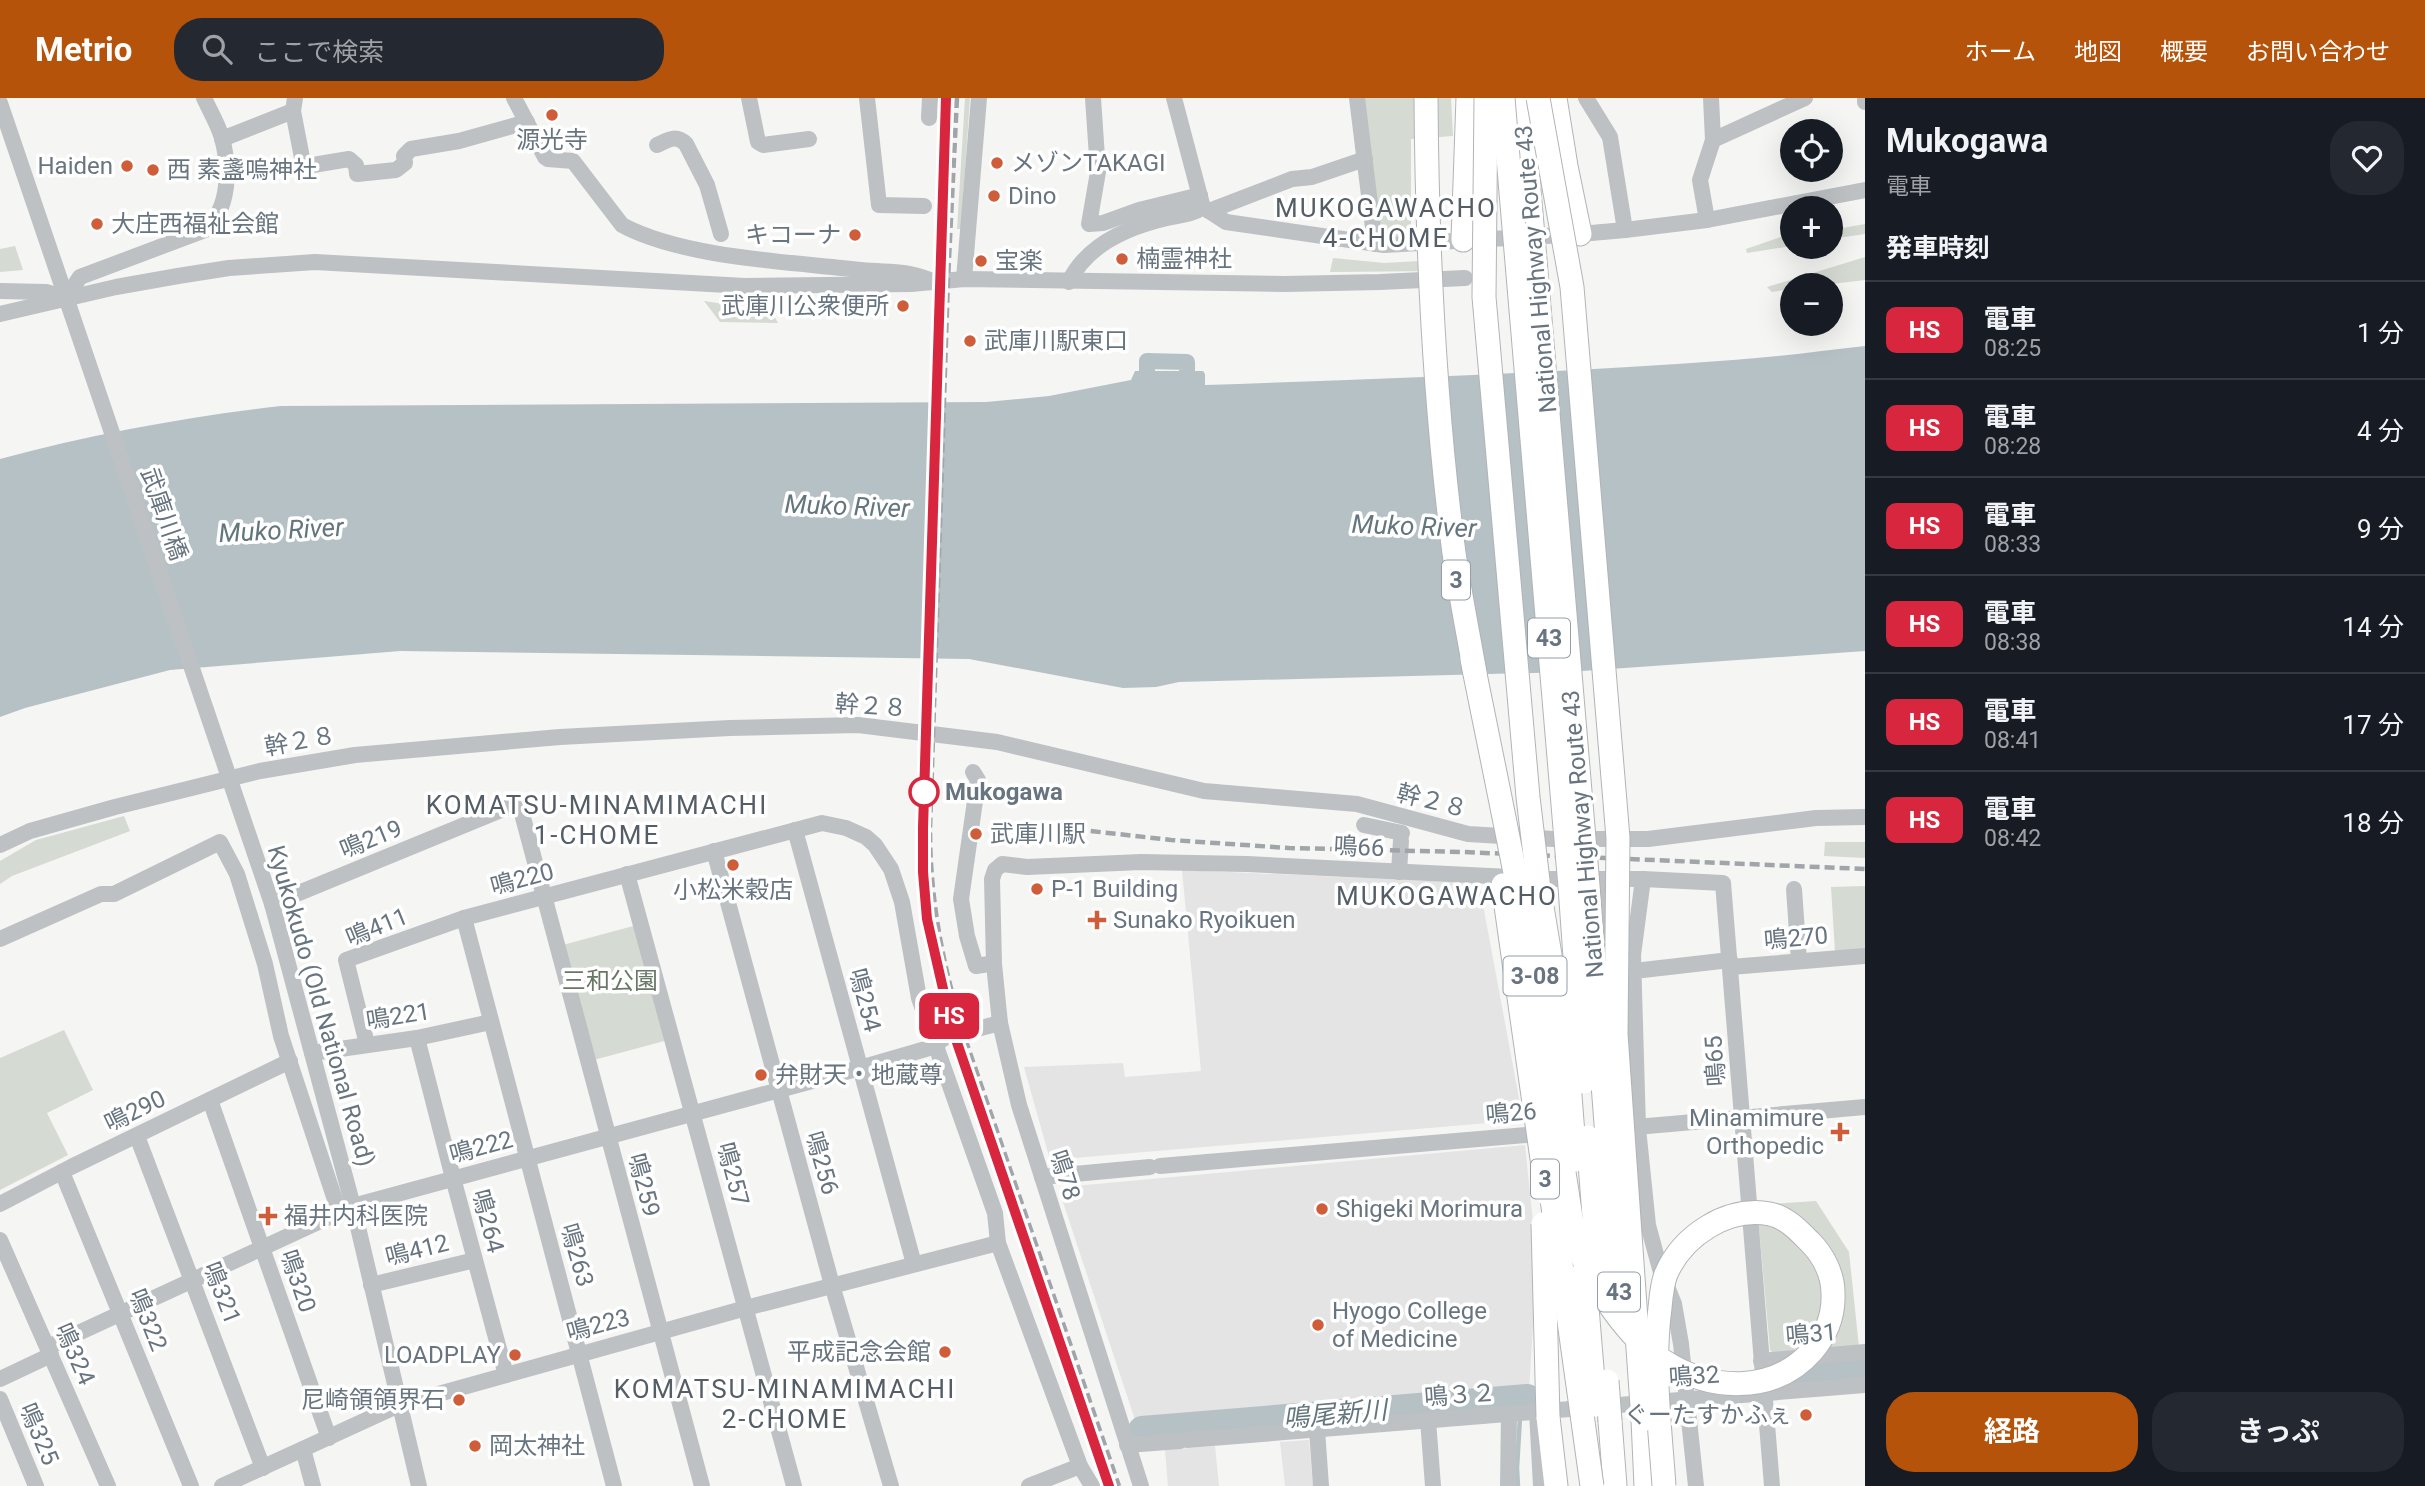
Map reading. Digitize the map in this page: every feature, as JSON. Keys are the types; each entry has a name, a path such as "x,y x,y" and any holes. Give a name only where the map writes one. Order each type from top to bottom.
{"highway":[{"name":"3","path":"1424,98 1426,207 1436,377 1454,553 1534,1065 1592,1486"},
{"name":"3","path":"1424,98 1423,211 1433,377 1451,552 1561,1301 1578,1486"},
{"path":"1463,240 1468,98"},
{"path":"1486,98 1484,297 1528,797 1539,889 1567,1057 1596,1422 1604,1486"},
{"name":"National Highway Route 43","path":"1503,98 1570,887 1636,1486"},
{"name":"National Highway Route 43","path":"1521,98 1588,886 1627,1420 1615,1486"},
{"path":"1538,98 1572,287 1618,838 1616,1034 1627,1420 1646,1486"},
{"path":"1555,98 1580,234"},
{"name":"3-08","path":"1472,659 1524,918 1550,1066 1555,1118 1570,1208 1579,1250 1599,1291 1639,1339 1647,1346 1655,1353 1663,1360 1698,1377 1727,1384 1755,1382 1780,1377 1805,1358 1824,1338 1831,1315 1833,1293 1829,1269 1816,1248 1796,1227 1773,1214 1746,1213 1719,1221 1696,1234 1681,1250 1666,1275 1657,1332 1657,1345 1657,1358 1657,1383 1664,1486"},
{"path":"1537,1140 1548,1417 1556,1486"}],"street":[{"path":"66,298 80,277 205,230 212,224 223,204 225,165 222,139 204,98"},
{"path":"513,98 545,157 573,162 622,225 631,229 665,241 724,254 908,272 932,281"},
{"path":"749,98 758,142 763,145 809,139"},
{"path":"867,98 880,205 924,206"},
{"path":"929,118 930,98"},
{"path":"964,279 979,98"},
{"path":"1093,98 1098,172 1089,223 1103,223 1152,206 1204,204 1292,179 1312,177 1365,159"},
{"path":"1174,98 1204,204 1226,222 1375,244 1580,234 1707,220 1865,190"},
{"path":"1357,98 1375,244"},
{"path":"1586,98 1610,137 1625,229"},
{"path":"1707,220 1700,180 1713,140 1711,98"},
{"path":"1713,140 1805,98"},
{"name":"武庫川橋","path":"0,103 219,745"},
{"path":"222,139 294,105 303,163 307,166 349,159 356,165 357,174 396,170 405,163 404,156 411,149 459,141 527,122"},
{"path":"656,145 674,138 686,144 707,185 721,234"},
{"path":"1069,282 1074,271 1117,234 1141,225 1194,213 1204,204"},
{"path":"0,314 116,287 229,268 315,262 745,286 911,284 964,279 1286,284 1465,278"},
{"path":"0,291 46,292 66,298"},
{"name":"幹２８","path":"0,845 30,831 260,771 355,755 519,740 730,728 858,725 997,742 1204,791 1356,804 1468,834 1553,839 1648,839 1816,817 1865,817"},
{"name":"Kyukokudo (Old National Road)","path":"219,745 272,904 312,1053 346,1209 371,1285 419,1486"},
{"path":"975,776 961,899 967,936 976,966 989,964"},
{"name":"鳴219","path":"272,904 511,806 522,810 543,897"},
{"name":"鳴220","path":"464,918 822,823 846,828 866,837 875,845 897,883 919,998 939,1042 995,1213 998,1243 1080,1466 1092,1486"},
{"path":"1364,825 1401,837 1399,872"},
{"name":"鳴254","path":"795,830 914,1264"},
{"path":"0,939 101,894 114,894 220,842 237,874 265,964 281,1036 346,1209"},
{"name":"鳴256","path":"714,851 832,1285 891,1486"},
{"name":"鳴66","path":"995,870 1002,864 1027,867 1141,862 1247,864 1549,879 1643,879 1723,883"},
{"name":"鳴78","path":"995,870 992,879 994,964 1000,1023 1018,1105 1141,1486"},
{"name":"鳴257","path":"627,874 794,1486"},
{"path":"1537,1140 1556,934 1549,879"},
{"path":"1603,879 1608,963 1637,1026"},
{"path":"1643,879 1633,955 1638,1128 1648,1225 1660,1269 1674,1304 1684,1369 1696,1486"},
{"name":"鳴65","path":"1723,883 1764,1390"},
{"path":"1794,889 1799,961"},
{"name":"鳴259","path":"543,897 702,1486"},
{"name":"鳴263","path":"464,918 614,1486"},
{"name":"鳴411","path":"367,1044 345,960 464,918"},
{"name":"鳴270","path":"1634,971 1865,956"},
{"name":"鳴221","path":"312,1053 418,1038 491,1022"},
{"path":"973,1030 1000,1023"},
{"name":"鳴264","path":"418,1038 506,1375"},
{"name":"鳴222","path":"0,1379 120,1312 346,1209 860,1068 939,1042"},
{"name":"鳴290","path":"0,1204 290,1062"},
{"name":"鳴320","path":"210,1100 329,1438"},
{"name":"鳴26","path":"1042,1177 1155,1166 1537,1140 1865,1107"},
{"name":"鳴321","path":"137,1136 262,1468"},
{"name":"鳴322","path":"62,1172 191,1486"},
{"name":"鳴324","path":"0,1240 108,1486"},
{"name":"鳴223","path":"222,1486 399,1405 746,1308 998,1243"},
{"name":"鳴412","path":"371,1285 475,1259"},
{"name":"鳴31","path":"1761,1362 1865,1352"},
{"name":"鳴32","path":"1523,1413 1687,1396 1865,1385"},
{"path":"1764,1390 1772,1486"},
{"name":"鳴325","path":"0,1399 36,1486"},
{"path":"1508,1486 1523,1413"},
{"path":"1523,1413 1541,1486"},
{"name":"鳴３２","path":"1127,1445 1523,1413"},
{"path":"1428,1420 1433,1486"},
{"path":"1317,1430 1321,1486"},
{"path":"303,1449 313,1486"},
{"path":"1029,1486 1080,1466"}],"shaded area":[{"path":"1182,870 1479,883 1523,1120 1050,1160 1024,1067 1123,1063 1125,1077 1201,1071"},
{"name":"Hyogo College of Medicine","path":"1525,1145 1537,1261 1529,1390 1512,1396 1137,1426 1060,1193 1064,1187"},
{"path":"1309,1440 1313,1486 1285,1486 1280,1442"},
{"path":"1215,1446 1219,1486 1168,1486 1165,1450"}],"green space":[{"path":"965,98 970,98 961,229 957,229"},
{"path":"1362,98 1451,98 1453,136 1411,139 1411,236 1379,236"},
{"path":"1865,224 1865,234 1843,237 1843,228"},
{"path":"1780,237 1780,248 1747,253 1746,249"},
{"path":"15,246 23,270 0,272 0,249"},
{"path":"1865,257 1865,280 1843,283 1843,273 1813,273"},
{"path":"1333,258 1384,263 1439,260 1440,271 1330,272"},
{"path":"1780,283 1780,291 1772,292 1767,287"},
{"path":"704,301 771,311 778,323 720,322"},
{"path":"124,816 130,831 12,876 0,884 0,861 36,840"},
{"path":"1825,842 1865,842 1865,858 1824,856"},
{"path":"1865,886 1865,950 1835,952 1831,887"},
{"name":"三和公園","path":"637,925 668,1040 590,1061 559,946"},
{"path":"64,1030 93,1090 47,1113 68,1155 0,1190 0,1058"},
{"path":"1816,1201 1849,1252 1859,1347 1774,1354 1770,1350 1757,1205"}],"water":[{"name":"Muko River","path":"1865,346 1865,651 1568,672 1179,682 1156,687 1123,688 969,659 400,651 170,670 0,717 0,459 104,434 210,415 281,406 986,402 1049,396 1131,380 1135,371 1203,371 1205,385 1601,369 1750,359"}],"waterway":[{"path":"1147,371 1147,361 1187,362 1187,371"},
{"name":"鳴尾新川","path":"1794,1372 1865,1366"},
{"name":"鳴尾新川","path":"1142,1430 1527,1398"},
{"path":"1521,1399 1521,1408"},
{"path":"1518,1486 1520,1417"}],"tunnel":[{"path":"942,1039 973,1030"}],"railway":[{"path":"957,98 948,279 930,829 936,910 945,963 966,1041 1119,1486"},
{"path":"1046,826 1171,840 1289,848 1463,852 1865,869"}],"train":[{"name":"HS","path":"946,98 923,828 927,919 957,1046 1109,1486"}],"place":[{"name":"源光寺","path":"552,115"},
{"name":"メゾンTAKAGI","path":"997,163"},
{"name":"Haiden","path":"127,166"},
{"name":"西 素盞嗚神社","path":"153,170"},
{"name":"Dino","path":"994,196"},
{"name":"大庄西福祉会館","path":"97,224"},
{"name":"キコーナ","path":"855,235"},
{"name":"楠霊神社","path":"1122,259"},
{"name":"宝楽","path":"981,261"},
{"name":"武庫川公衆便所","path":"903,306"},
{"name":"武庫川駅東口","path":"970,341"},
{"name":"Mukogawa","path":"924,792"},
{"name":"武庫川駅","path":"976,834"},
{"name":"小松米穀店","path":"733,865"},
{"name":"P-1 Building","path":"1037,889"},
{"name":"Sunako Ryoikuen","path":"1097,920"},
{"name":"弁財天・地蔵尊","path":"761,1075"},
{"name":"Minamimure Orthopedic","path":"1840,1132"},
{"name":"Shigeki Morimura","path":"1322,1209"},
{"name":"福井内科医院","path":"268,1216"},
{"name":"Hyogo College of Medicine","path":"1318,1325"},
{"name":"平成記念会館","path":"945,1352"},
{"name":"LOADPLAY","path":"515,1355"},
{"name":"尼崎領領界石","path":"459,1400"},
{"name":"ぐーたすかふぇ","path":"1806,1415"},
{"name":"岡太神社","path":"475,1446"}],"district":[{"name":"MUKOGAWACHO 4-CHOME","path":"1386,223"},
{"name":"KOMATSU-MINAMIMACHI 1-CHOME","path":"597,820"},
{"name":"MUKOGAWACHO","path":"1447,896"},
{"name":"KOMATSU-MINAMIMACHI 2-CHOME","path":"785,1404"}]}
